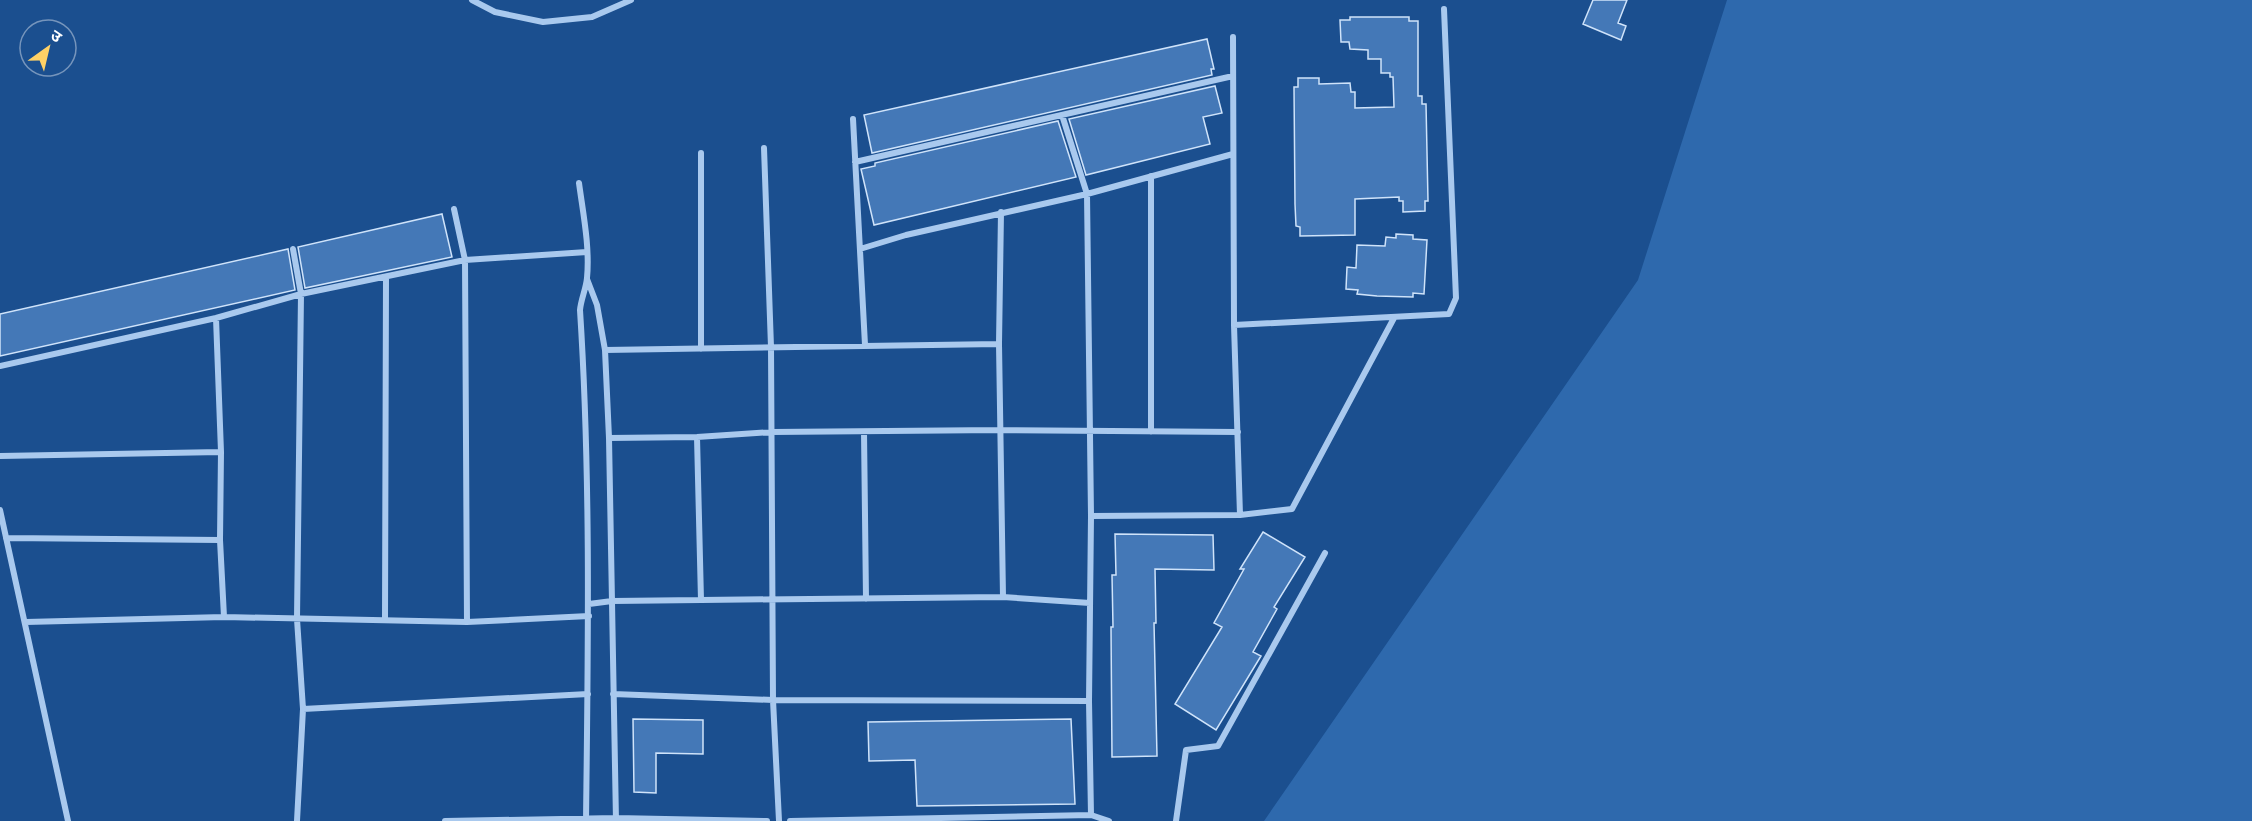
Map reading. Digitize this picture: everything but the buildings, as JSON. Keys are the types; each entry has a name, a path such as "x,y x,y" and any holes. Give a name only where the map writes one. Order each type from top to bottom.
{"street":[{"path":"472,0 495,12 543,22 592,16 631,0"},
{"path":"1234,325 1449,314 1456,298 1444,9"},
{"path":"1233,37 1234,325 1240,515"},
{"path":"855,162 1233,76"},
{"path":"1062,115 1087,194 1091,516 1089,701 1091,815"},
{"path":"853,119 865,345"},
{"path":"764,148 771,347 773,700 780,821"},
{"path":"701,153 701,349"},
{"path":"860,249 1001,212 1087,194 1233,154"},
{"path":"1151,176 1151,432"},
{"path":"579,183 587,279 580,310 586,438 589,604 586,820"},
{"path":"454,209 465,260 467,622"},
{"path":"1001,212 999,344 1003,597"},
{"path":"293,249 301,294 297,619 303,709 297,821"},
{"path":"0,366 216,318 301,294 465,260 586,252"},
{"path":"385,619 386,277"},
{"path":"587,279 597,305 605,350 609,438 616,820"},
{"path":"216,318 221,452 220,540 224,617"},
{"path":"1091,516 1240,515 1292,509 1394,318"},
{"path":"605,350 999,344"},
{"path":"609,438 772,432 1000,430 1238,432"},
{"path":"864,432 866,600"},
{"path":"697,436 701,600"},
{"path":"0,456 221,452"},
{"path":"0,510 68,821"},
{"path":"6,538 220,540"},
{"path":"1176,821 1186,750 1218,746 1325,553"},
{"path":"589,604 612,601 1003,597 1090,603"},
{"path":"26,622 224,617 467,622 589,616"},
{"path":"303,709 588,694"},
{"path":"613,694 773,700 1089,701"},
{"path":"790,821 1091,815 1109,821"},
{"path":"446,821 767,821"}],"shaded area":[{"path":"1727,0 2252,0 2252,821 1264,821 1638,280"}]}
